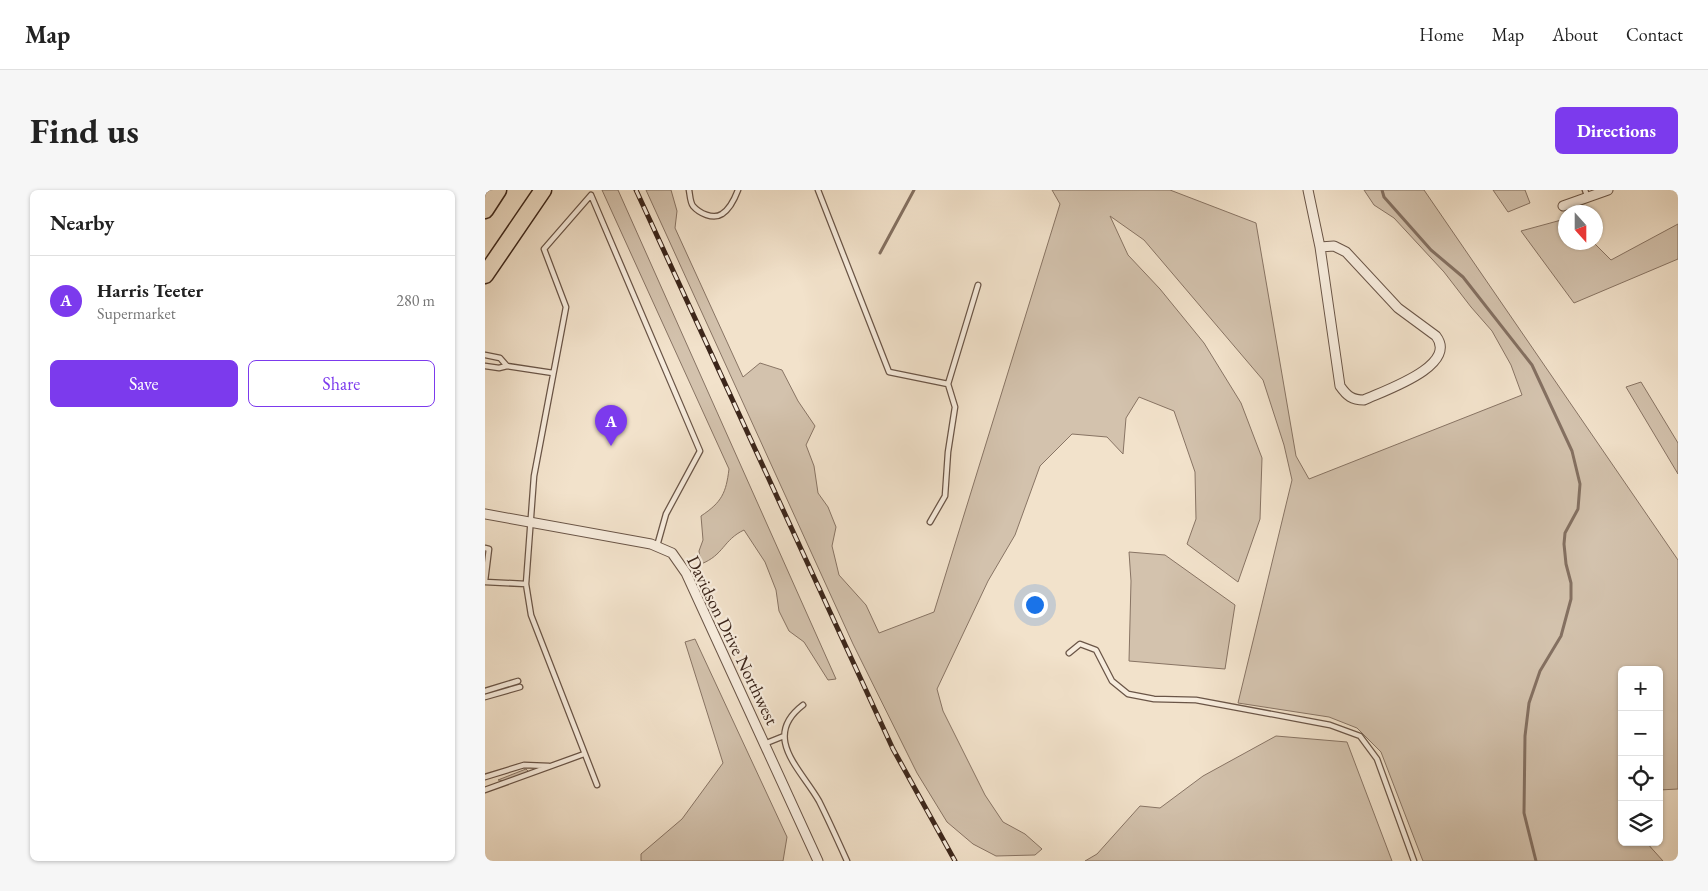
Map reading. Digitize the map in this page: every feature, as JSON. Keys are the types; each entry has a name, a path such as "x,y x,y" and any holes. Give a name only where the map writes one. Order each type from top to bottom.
{"highway":[{"path":"485,210 498,190"},
{"path":"485,275 543,190"}],"street":[{"path":"1308,190 1320,247 1340,386 1346,395 1355,400 1364,400 1426,370 1436,361 1440,350 1440,342 1436,336 1398,308 1346,252 1334,246 1320,247"},
{"path":"1565,205 1587,194 1608,190"},
{"name":"Davidson Drive Northwest","path":"487,517 532,522 657,546 672,553 686,573 818,861"}],"lane":[{"path":"689,190 691,204 701,213 711,216 722,214 734,200 738,190"},
{"path":"818,190 889,372 948,384"},
{"path":"597,785 531,615 526,584 534,476 566,307 544,250 591,195 700,451 666,514 657,546"},
{"path":"930,522 945,496 947,452 955,407 948,384 978,285"},
{"path":"485,355 500,358 507,366"},
{"path":"485,366 499,368 507,366 553,373"},
{"path":"485,548 489,549 485,582 526,584"},
{"path":"1069,653 1080,644 1096,650 1112,680 1128,694 1154,699 1195,700 1330,725 1359,736 1377,759 1414,861"},
{"path":"485,691 518,681"},
{"path":"485,697 520,687"},
{"path":"803,705 793,713 785,729 784,736 791,760 819,801 847,861"},
{"path":"764,744 784,736"},
{"path":"551,766 524,765 485,777 487,789 529,776 584,754"}],"shaded area":[{"path":"602,190 618,190 836,679 828,680 804,642 789,631 779,611 776,590 765,562 744,530 732,538 709,560 701,564 699,551 703,540 701,516 714,506 722,496 729,469"},
{"path":"646,190 671,190 677,211 675,228 743,377 760,363 782,370 798,401 815,426 806,445 814,466 818,493 828,507 836,527 832,546 839,575 866,605 879,633 934,612 1060,204 1052,190 1170,190 1256,223 1296,456 1309,479 1522,395 1511,365 1492,331 1444,272 1394,218 1374,205 1364,190 1424,190 1678,560 1678,789 1663,790 1663,666 1618,666 1618,846 1650,846 1663,861 1423,861 1381,752 1357,728 1329,717 1238,703 1292,480 1284,445 1263,380 1144,240 1110,216 1128,255 1160,289 1204,343 1241,403 1262,458 1260,519 1238,582 1187,544 1196,519 1195,472 1174,411 1139,397 1126,418 1123,454 1107,437 1072,434 1040,466 1015,535 988,581 937,689 943,711 985,795 1003,822 1025,834 1042,849 1035,855 996,856 973,844 947,822 917,773 853,644"},
{"path":"1493,190 1525,190 1530,203 1508,212"},
{"path":"1558,221 1558,250 1601,250 1611,260 1678,224 1678,259 1574,303 1521,231"},
{"path":"1641,382 1678,443 1678,474 1626,387"},
{"path":"1129,552 1165,555 1235,605 1225,669 1129,661 1131,581"},
{"path":"695,639 787,837 783,861 641,861 641,854 682,819 723,763 685,642"},
{"path":"1276,736 1347,742 1392,861 1085,861 1097,854 1140,806 1160,808 1203,776"},
{"path":"526,769 528,771 526,773 506,781 498,780"}],"waterway":[{"path":"880,253 914,190"},
{"path":"1382,190 1384,197 1431,250 1463,277 1532,365 1572,451 1580,484 1578,509 1565,533 1564,544 1566,564 1571,583 1571,599 1561,636 1540,671 1529,703 1525,736 1524,813 1536,861"}],"railway":[{"path":"636,190 893,749 955,861"}],"place":[{"name":"Harris Teeter","path":"611,446"}]}
